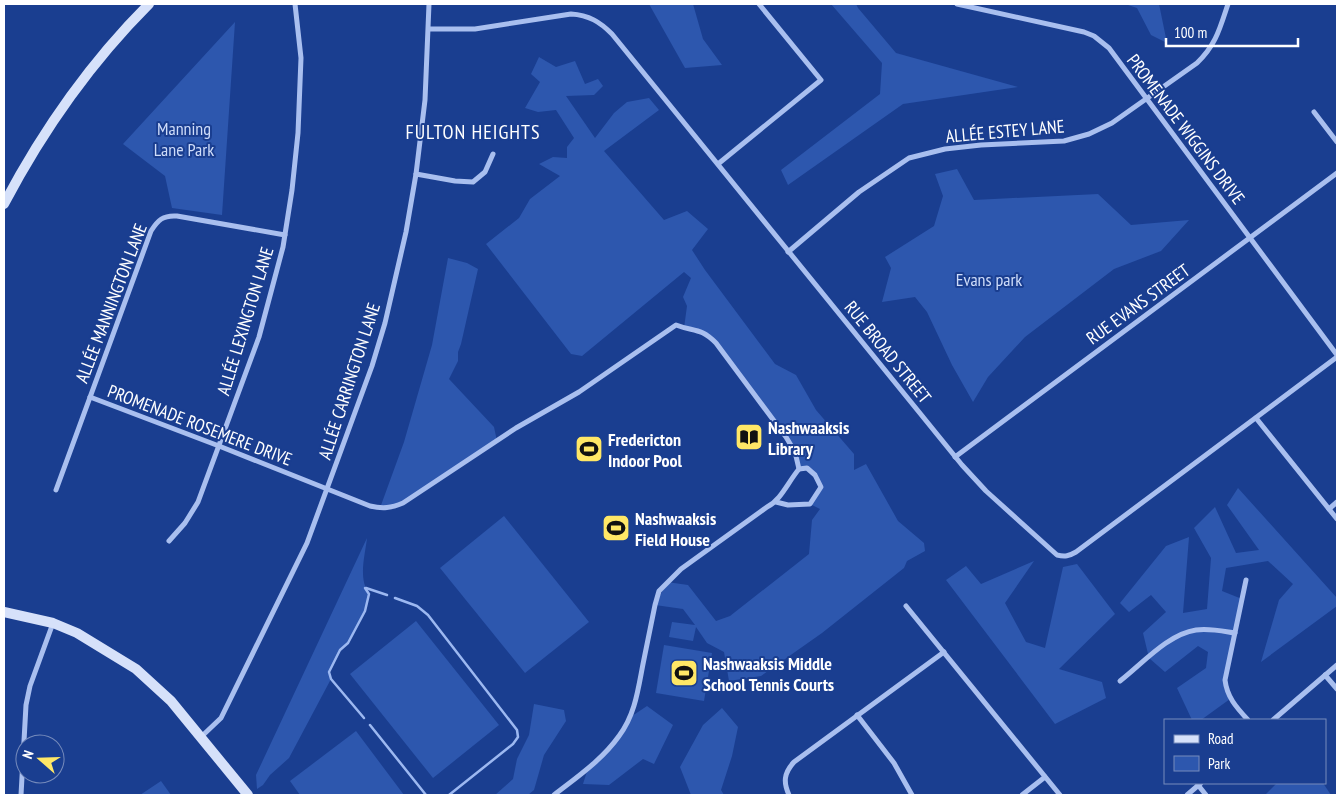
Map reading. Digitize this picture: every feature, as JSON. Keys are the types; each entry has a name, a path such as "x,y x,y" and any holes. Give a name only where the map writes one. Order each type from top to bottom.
{"street":[{"path":"4,204 33,150 74,90 106,51 149,4"},
{"name":"ALLÉE LEXINGTON LANE","path":"169,541 198,502 259,337 274,283 285,236 298,133 301,58 295,4"},
{"name":"ALLÉE CARRINGTON LANE","path":"201,738 221,718 307,543 372,366 385,323 406,232 416,174 424,100 429,4"},
{"path":"718,164 821,80 759,4"},
{"name":"PROMENADE WIGGINS DRIVE","path":"957,4 1074,30 1094,36 1109,48 1337,356"},
{"name":"ALLÉE ESTEY LANE","path":"788,252 860,192 909,158 945,149 981,145 1064,141 1089,134 1112,123 1197,63 1206,54 1218,35 1228,4"},
{"name":"RUE BROAD STREET","path":"429,30 475,29 571,14 593,19 612,34 955,457 986,491 1020,523 1051,551 1064,557 1076,552 1337,356"},
{"path":"1314,112 1337,142"},
{"path":"416,174 455,181 473,182 485,172 493,154"},
{"name":"RUE EVANS STREET","path":"955,457 1337,173"},
{"name":"ALLÉE MANNINGTON LANE","path":"56,490 150,231 157,222 166,215 177,216 285,236"},
{"name":"PROMENADE ROSEMERE DRIVE","path":"90,397 328,490 380,508 392,508 403,503 516,428 579,392 676,325 708,334 716,343 786,437 795,452 799,469"},
{"path":"1256,418 1337,519"},
{"path":"554,795 608,750 620,735 629,718 636,702 655,604 660,591 681,569 776,502 799,469 807,468 815,475 821,487 810,504 788,505 776,502"},
{"path":"1329,509 1337,502"},
{"path":"1246,580 1225,680 1226,690 1230,699 1247,719"},
{"path":"906,606 1060,795"},
{"path":"4,612 53,623 77,634 136,669 171,701 248,795"},
{"path":"21,795 26,705 30,686 53,623"},
{"path":"1120,681 1171,639 1184,633 1209,629 1235,633"},
{"path":"789,795 785,778 787,769 794,762 944,652"},
{"path":"1275,719 1337,665"},
{"path":"1326,675 1337,689"},
{"path":"857,715 894,763 912,795"},
{"path":"1022,795 1045,777"},
{"path":"1187,795 1199,784 1206,795"}],"green space":[{"path":"649,4 693,4 703,39 722,65 685,68"},
{"path":"831,4 856,4 896,53 1018,87 903,104 788,185 781,170 880,94 882,63"},
{"path":"1125,4 1159,4 1167,43 1151,35 1137,8"},
{"name":"Manning Lane Park","path":"235,22 222,215 172,208 165,176 123,144"},
{"path":"539,57 556,67 575,61 585,84 598,79 603,86 594,95 566,96 595,138 614,113 627,102 649,98 659,110 604,151 664,220 687,211 708,229 692,250 705,270 775,364 796,375 816,410 854,454 854,470 866,464 898,521 924,543 925,551 907,561 904,568 822,633 761,676 729,681 724,652 707,643 696,627 693,641 669,637 672,622 695,625 683,609 655,605 667,582 688,585 716,621 730,616 809,554 812,520 820,509 810,504 821,487 815,475 807,468 799,469 795,452 708,334 684,328 687,306 683,297 691,278 684,272 582,356 571,354 486,244 519,218 530,199 560,176 539,164 553,157 567,158 567,147 574,138 556,110 538,112 525,108 540,82 531,74"},
{"name":"Evans park","path":"957,169 974,200 1098,194 1131,225 1189,220 1161,251 1114,269 1025,337 988,377 973,402 952,365 927,312 915,297 882,302 891,268 885,257 934,226 943,196 935,174"},
{"path":"448,258 467,263 478,269 458,352 458,361 449,379 494,427 497,441 403,503 380,508 404,442 432,345"},
{"path":"1238,488 1337,598 1337,606 1261,662 1279,600 1293,584 1268,561 1226,568 1222,591 1242,599 1225,680 1230,699 1202,719 1192,719 1177,688 1206,668 1208,652 1198,646 1165,672 1149,658 1143,633 1166,612 1151,595 1129,612 1120,603 1166,546 1189,537 1183,613 1207,609 1211,558 1194,528 1215,507 1236,553 1259,550 1227,505"},
{"path":"504,516 589,622 525,673 440,568"},
{"path":"367,538 363,574 369,594 365,611 348,643 340,650 329,671 331,679 289,758 257,789 256,775"},
{"path":"1034,561 1005,603 1026,642 1045,648 1063,567 1077,564 1115,614 1059,669 1102,682 1106,698 1055,724 946,580 966,566 981,584"},
{"path":"416,621 499,725 433,778 350,674"},
{"name":"Nashwaaksis Middle School Tennis Courts","path":"664,645 712,653 704,701 656,693"},
{"path":"534,704 564,710 566,721 544,755 534,790 528,795 495,795 513,779 517,759 529,735"},
{"path":"647,706 673,725 654,764 643,759 609,785 583,784 588,768 608,750 629,718"},
{"path":"722,708 738,727 732,756 721,790 724,795 691,795 680,767 703,725"},
{"path":"356,731 404,795 300,795 290,781"},
{"path":"161,781 171,795 140,795"},
{"path":"1276,784 1324,784 1331,795 1267,795"}],"waterway":[{"path":"364,718 331,679 329,672 340,650 348,643 365,611 369,594 365,588"},
{"path":"366,588 387,595"},
{"path":"395,598 417,606 428,615 517,730 518,737 513,744 449,795"},
{"path":"370,725 426,795"}],"place":[{"name":"Nashwaaksis Library","path":"749,437"},
{"name":"Fredericton Indoor Pool","path":"589,449"},
{"name":"Nashwaaksis Field House","path":"616,528"},
{"name":"Nashwaaksis Middle School Tennis Courts","path":"684,673"}],"district":[{"name":"FULTON HEIGHTS","path":"473,132"}]}
